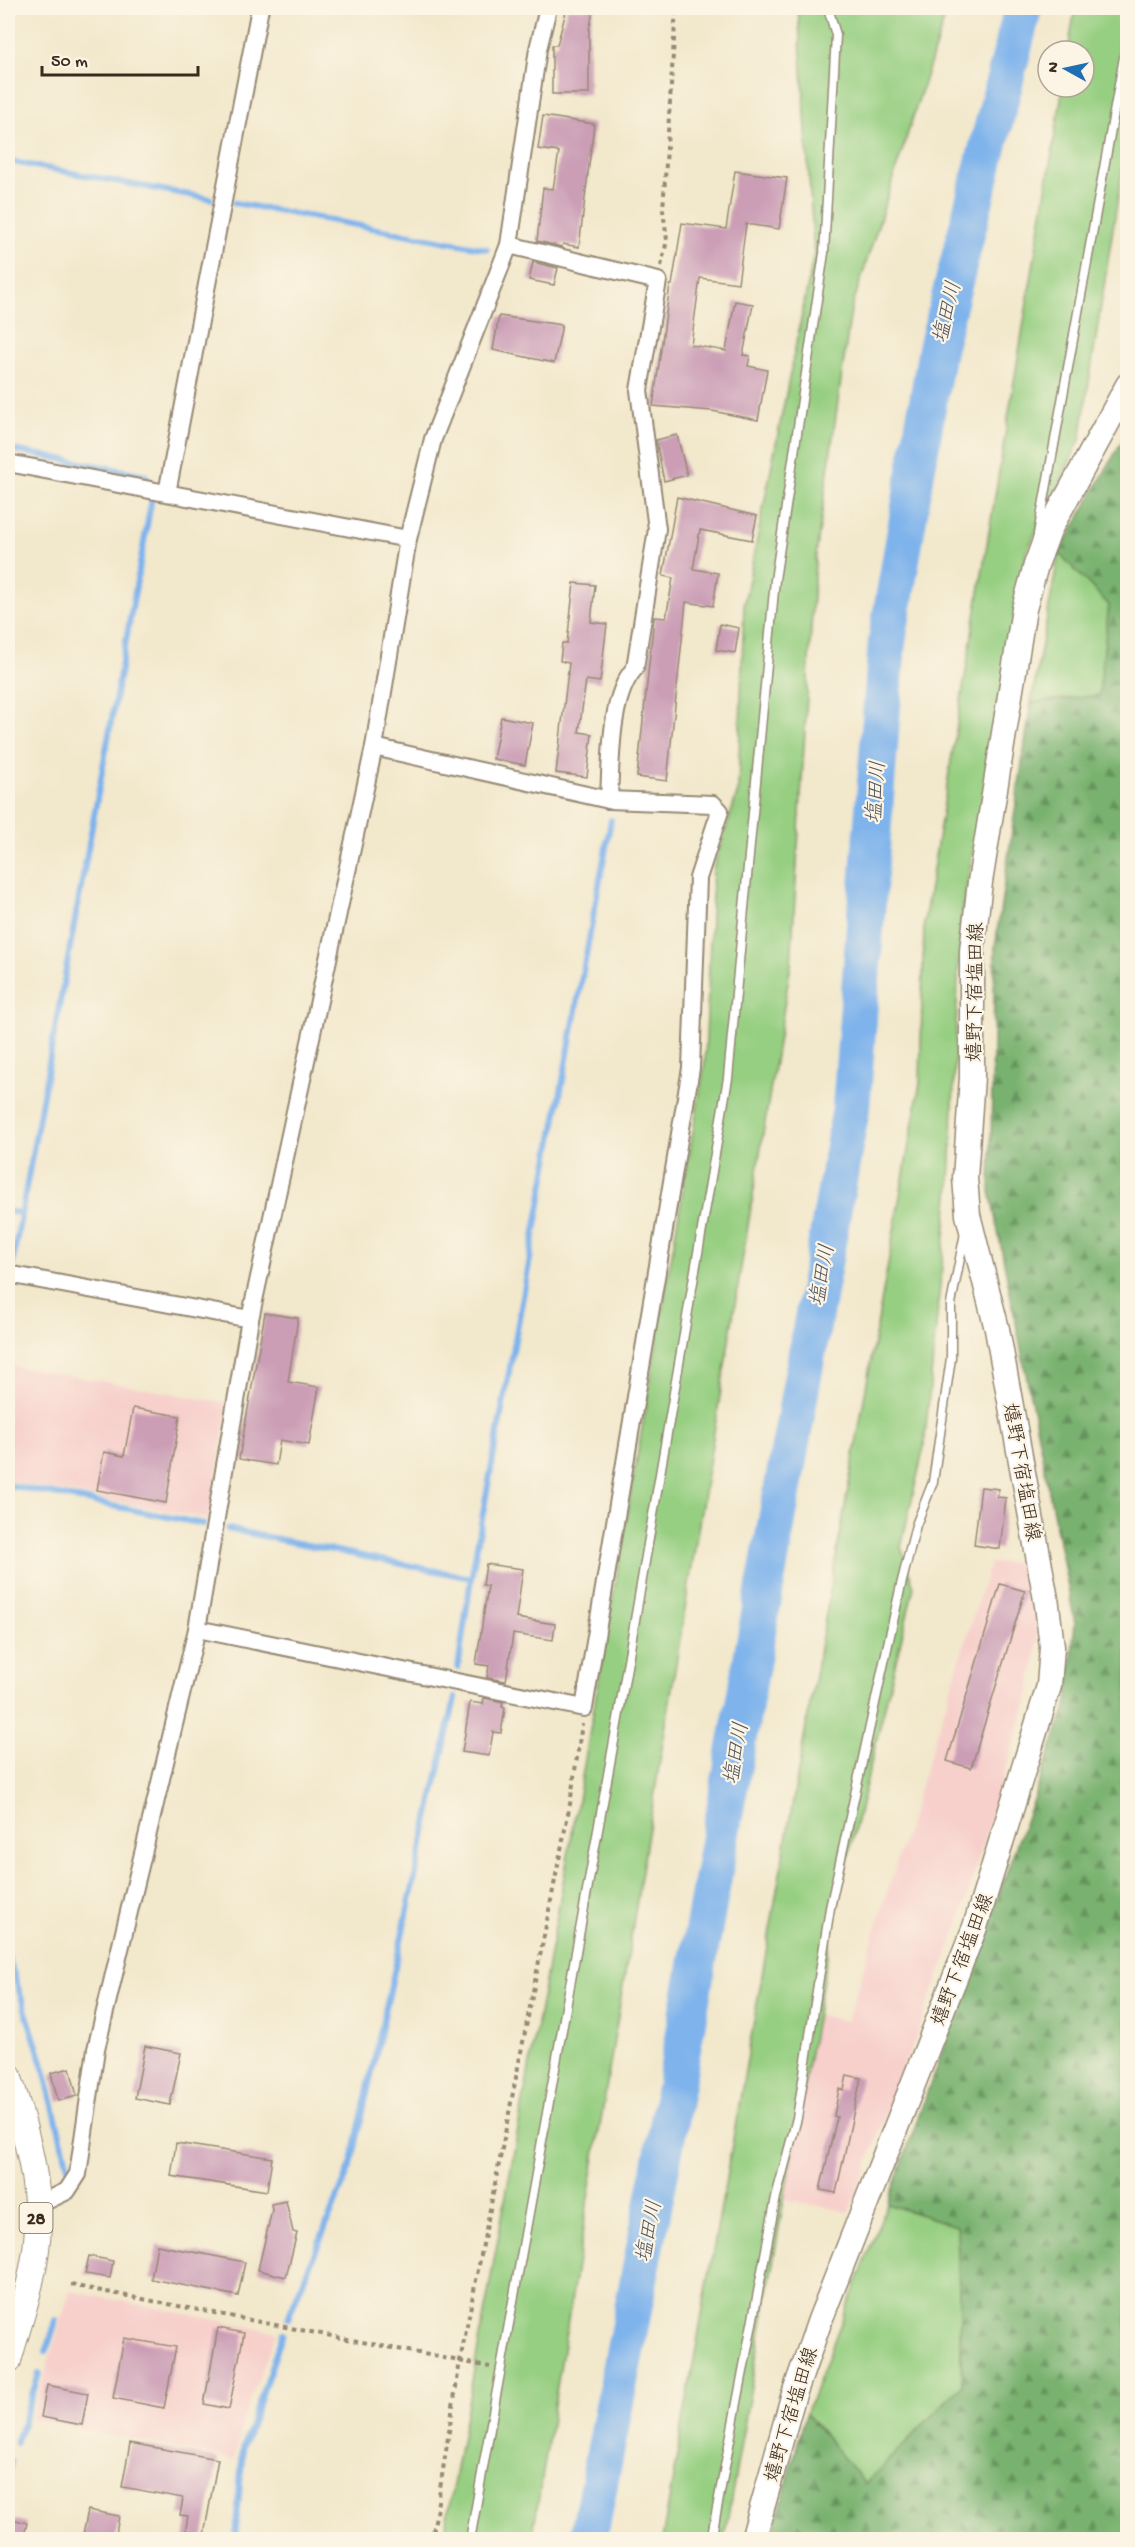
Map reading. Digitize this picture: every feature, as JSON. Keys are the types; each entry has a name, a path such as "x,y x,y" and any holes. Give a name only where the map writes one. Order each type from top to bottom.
{"main road":[{"name":"嬉野下宿塩田線","path":"753,2540 793,2397 820,2320 975,1927 1049,1686 1052,1647 1047,1605 997,1329 968,1215 965,1178 972,1077 973,939 1022,620 1036,565 1049,530 1128,385"},
{"name":"28","path":"8,2075 26,2132 36,2206 36,2249 8,2361"}],"street":[{"path":"164,492 260,8"},
{"path":"36,2206 67,2191 78,2174 96,2049 196,1629 250,1319 374,747 408,539 432,439 509,245 538,49 548,8"},
{"path":"509,245 658,281 639,390 657,529 635,668 624,679 612,741 609,800"},
{"path":"8,463 408,539"},
{"path":"196,1629 584,1708 691,1068 698,878 720,811 713,804 609,800 374,747"},
{"path":"8,1274 250,1319"}],"lane":[{"path":"470,2540 499,2368 618,1719 728,1078 775,580 824,253 836,35 828,8"},
{"path":"1036,565 1038,525 1128,35"},
{"path":"711,2540 776,2198 797,2118 830,1908 901,1585 916,1525 933,1482 951,1358 951,1304 968,1215"}],"path":[{"path":"658,281 667,240 663,210 676,8"},
{"path":"432,2540 460,2361 570,1804 584,1708"},
{"path":"71,2285 499,2368"}],"shaded area":[{"path":"8,1365 228,1403 209,1519 8,1481"},
{"path":"1027,1562 1038,1639 1030,1691 959,1923 849,2212 785,2199 817,2015 847,2021 990,1563"},
{"path":"70,2291 277,2332 244,2416 234,2460 31,2419"}],"green space":[{"path":"798,8 948,8 851,310 815,562 791,964 532,2539 443,2540 577,1806 705,1062 713,869 738,791 744,604 814,254"},
{"path":"1075,8 1127,8 1127,139 1080,440 1026,553 960,924 950,1185 924,1447 901,1547 914,1587 835,1911 724,2539 662,2540 920,1083 924,923 1061,99 1096,99 1096,39 1070,39"},
{"path":"1127,432 1127,2539 771,2540 806,2413 865,2484 962,2385 957,2226 887,2204 1067,1705 1075,1623 990,1191 995,946 1031,703 1099,695 1109,605 1059,553"},
{"path":"1059,553 1109,605 1099,695 1031,703"},
{"path":"887,2204 957,2226 962,2385 865,2484 806,2413"}],"building":[{"path":"567,8 594,8 589,30 589,94 552,94 552,45 557,45"},
{"path":"543,116 594,124 579,247 563,244 562,247 537,241 543,188 553,189 559,152 538,149"},
{"path":"735,171 787,178 779,229 746,224 738,283 700,278 691,345 726,351 735,301 753,304 743,355 750,356 748,366 767,370 758,420 712,411 653,406 670,285 672,285 682,223 726,229"},
{"path":"533,262 558,268 554,285 529,280"},
{"path":"499,316 562,325 554,363 493,350"},
{"path":"677,435 687,475 664,481 656,440"},
{"path":"677,497 757,516 752,540 700,530 693,569 718,573 713,606 686,602 667,781 637,777 654,617 666,618 673,578 663,576"},
{"path":"574,583 595,585 591,622 607,624 600,682 586,680 579,732 592,734 587,777 556,773 569,663 560,661 562,643 567,643"},
{"path":"720,624 739,628 735,653 716,650"},
{"path":"501,717 533,723 525,765 493,759"},
{"path":"265,1313 298,1318 288,1382 319,1387 309,1445 280,1440 276,1465 239,1459"},
{"path":"133,1408 180,1416 166,1503 97,1490 104,1452 124,1456"},
{"path":"981,1487 999,1489 997,1497 1006,1498 1000,1549 974,1545"},
{"path":"486,1564 523,1569 516,1618 555,1624 553,1640 513,1634 506,1681 487,1678 489,1666 476,1664 488,1586 483,1585"},
{"path":"1000,1584 1025,1591 971,1768 947,1761"},
{"path":"484,1698 503,1702 502,1707 505,1708 501,1733 493,1732 489,1756 462,1752 470,1702 483,1704"},
{"path":"145,2046 181,2053 170,2105 135,2098"},
{"path":"70,2068 77,2096 58,2101 51,2073"},
{"path":"847,2075 861,2078 836,2193 820,2190 837,2117 834,2116 839,2089 844,2090"},
{"path":"176,2143 272,2158 267,2191 171,2176"},
{"path":"286,2201 293,2232 297,2233 286,2277 258,2270 272,2210 271,2204"},
{"path":"157,2245 245,2262 238,2296 151,2279"},
{"path":"89,2256 113,2261 110,2278 85,2274"},
{"path":"218,2328 244,2333 229,2409 204,2404"},
{"path":"124,2338 176,2347 164,2408 113,2398"},
{"path":"47,2385 88,2393 82,2425 41,2417"},
{"path":"130,2443 218,2459 203,2540 184,2540 188,2516 180,2515 183,2498 122,2487"},
{"path":"88,2510 119,2516 115,2540 82,2540"},
{"path":"8,2518 27,2523 23,2540 8,2540"}],"waterway":[{"name":"塩田川","path":"588,2540 661,2166 851,1108 887,641 937,349 1023,8"},
{"path":"8,161 211,199"},
{"path":"235,203 487,249"},
{"path":"8,449 145,475 154,487 12,1265"},
{"path":"471,1578 611,820"},
{"path":"8,1211 21,1213"},
{"path":"8,1283 8,1288"},
{"path":"8,1485 203,1524"},
{"path":"228,1529 471,1578 458,1668"},
{"path":"288,2318 351,2165 455,1698"},
{"path":"8,1956 43,2065 68,2167"},
{"path":"46,2352 56,2321"},
{"path":"235,2540 243,2449 283,2333"},
{"path":"16,2444 39,2374"},
{"path":"8,2473 11,2461"}]}
